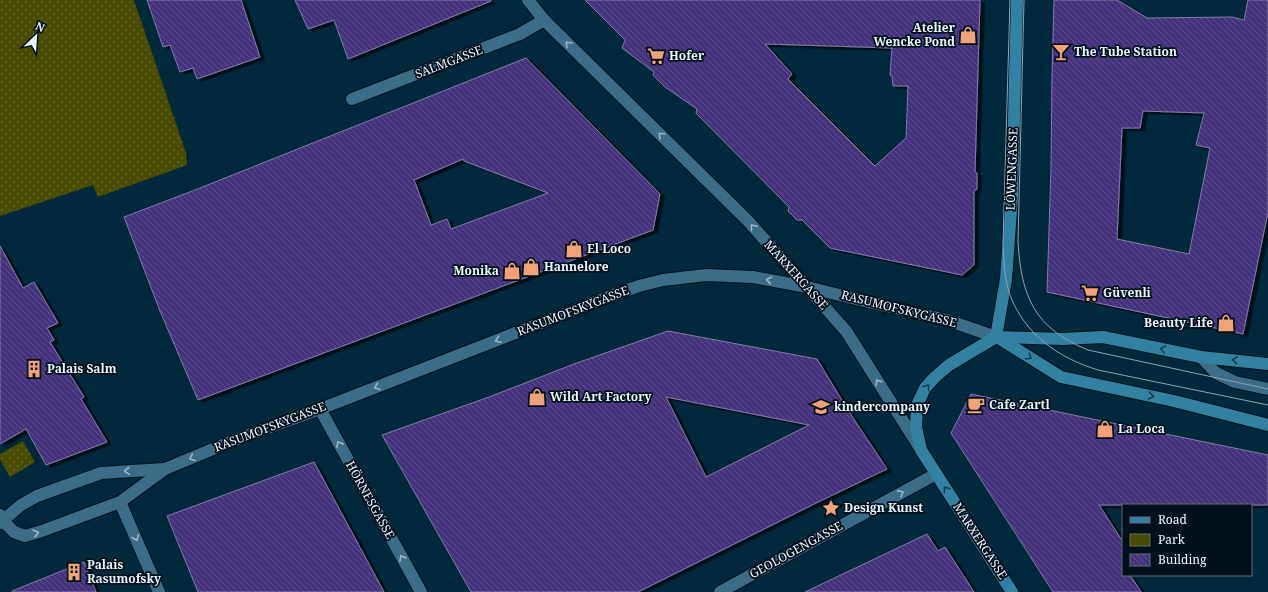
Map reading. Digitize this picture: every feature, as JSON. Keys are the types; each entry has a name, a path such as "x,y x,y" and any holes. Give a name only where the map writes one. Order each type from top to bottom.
{"street":[{"name":"MARXERGASSE","path":"528,0 544,20 748,221 846,331 1012,592"},
{"name":"LÖWENGASSE","path":"996,337 1006,279 1012,196 1017,0"},
{"name":"SALMGASSE","path":"352,99 520,34 544,20"},
{"name":"RASUMOFSKYGASSE","path":"165,469 101,473 37,496 21,505 1,520 14,532 25,536 42,532 120,502 165,469 237,439 320,409 613,295 663,280 706,275 753,276 807,287 947,320 996,337 1061,377 1174,401 1268,425"},
{"name":"RASUMOFSKYGASSE","path":"996,337 1063,339 1103,337 1202,357 1268,364"},
{"path":"921,450 916,427 917,405 925,388 949,365 996,337"},
{"path":"1202,357 1216,373 1235,382 1268,389"},
{"name":"HÖRNESGASSE","path":"320,409 421,592"},
{"name":"GEOLOGENGASSE","path":"720,592 936,474"},
{"path":"120,502 159,592"}],"green space":[{"path":"0,0 134,0 186,153 187,165 98,197 93,185 0,216"},
{"path":"23,441 35,462 10,477 0,460 0,454"}],"building":[{"path":"147,0 241,0 260,57 197,79 193,68 180,72 170,45 163,47"},
{"path":"295,0 491,1 348,59 334,20 308,29"},
{"path":"585,0 980,0 975,172 977,173 977,189 974,191 974,265 962,275 830,248 802,220 797,220 788,211 789,207 696,113 697,109 665,87 653,75 654,72 622,48 625,40","holes":["765,44 892,48 890,75 892,76 893,86 908,86 906,138 875,166 788,79 792,74"]},
{"path":"1054,0 1117,0 1147,18 1232,17 1244,20 1248,0 1268,0 1268,212 1243,334 1047,292","holes":["1143,111 1204,113 1196,145 1210,148 1189,254 1117,239 1122,128 1140,128"]},
{"path":"526,58 660,194 653,230 198,400 160,311 124,217","holes":["463,159 464,161 548,193 451,229 447,219 431,225 414,180"]},
{"name":"Palais Salm","path":"0,246 23,288 34,282 58,323 47,328 54,340 50,342 84,397 81,399 107,442 46,465 26,429 0,444"},
{"path":"668,331 817,359 849,412 887,469 638,592 471,592 382,435 489,397 574,364","holes":["666,397 809,425 706,477"]},
{"path":"971,394 1268,455 1268,505 1099,505 1122,540 1122,576 1131,576 1141,592 1053,592 951,433"},
{"path":"314,462 384,592 198,592 167,516"},
{"path":"927,534 938,551 945,547 974,592 805,592"},
{"name":"Palais Rasumofsky","path":"84,562 96,592 12,592 12,591"}],"tram line":[{"path":"1010,0 1003,243 1007,282 1010,295 1016,309 1034,333 1045,343 1057,352 1084,365 1098,370 1268,405"},
{"path":"1024,0 1018,241 1023,278 1027,294 1034,308 1043,320 1055,331 1088,350 1268,389"}],"place":[{"name":"Atelier Wencke Pond","path":"968,35"},
{"name":"The Tube Station","path":"1061,52"},
{"name":"Hofer","path":"656,56"},
{"name":"El Loco","path":"574,249"},
{"name":"Hannelore","path":"531,267"},
{"name":"Monika","path":"512,271"},
{"name":"Güvenli","path":"1090,293"},
{"name":"Beauty Life","path":"1226,323"},
{"name":"Palais Salm","path":"34,369"},
{"name":"Wild Art Factory","path":"537,397"},
{"name":"Cafe Zartl","path":"976,405"},
{"name":"kindercompany","path":"821,407"},
{"name":"La Loca","path":"1105,429"},
{"name":"Design Kunst","path":"831,508"},
{"name":"Palais Rasumofsky","path":"74,572"}]}
